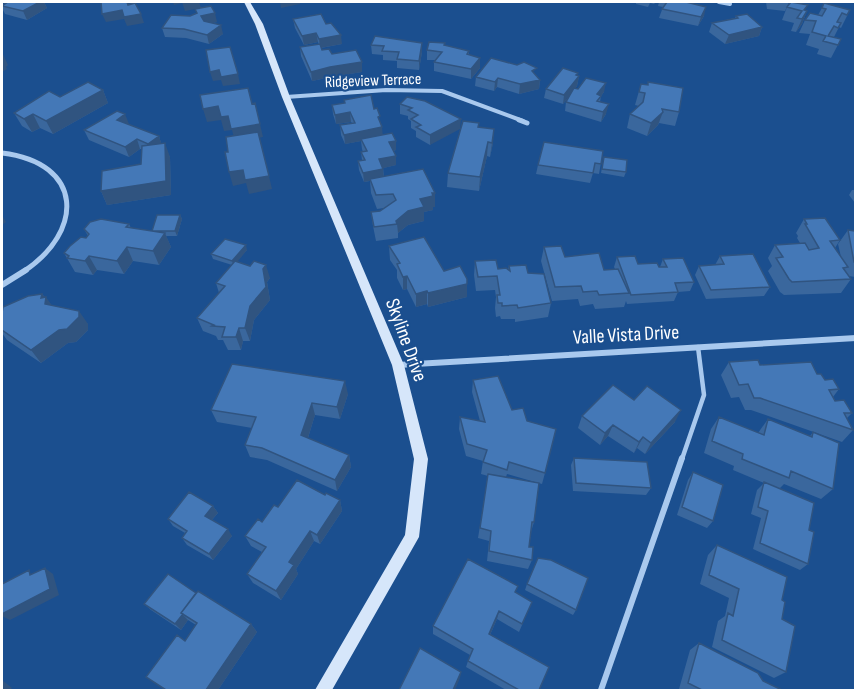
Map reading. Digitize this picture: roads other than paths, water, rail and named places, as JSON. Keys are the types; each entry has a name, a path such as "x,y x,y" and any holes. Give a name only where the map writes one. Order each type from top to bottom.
{"street":[{"name":"Skyline Drive","path":"247,2 259,24 286,97 398,365 421,459 412,537 323,690"},
{"path":"719,2 730,4"},
{"name":"Ridgeview Terrace","path":"286,97 386,90 442,92 527,123"},
{"path":"2,153 27,158 48,166 62,180 68,201 64,228 52,249 32,267 2,285"},
{"name":"Valle Vista Drive","path":"398,365 855,338"}],"lane":[{"path":"602,690 704,394 698,347"}]}
